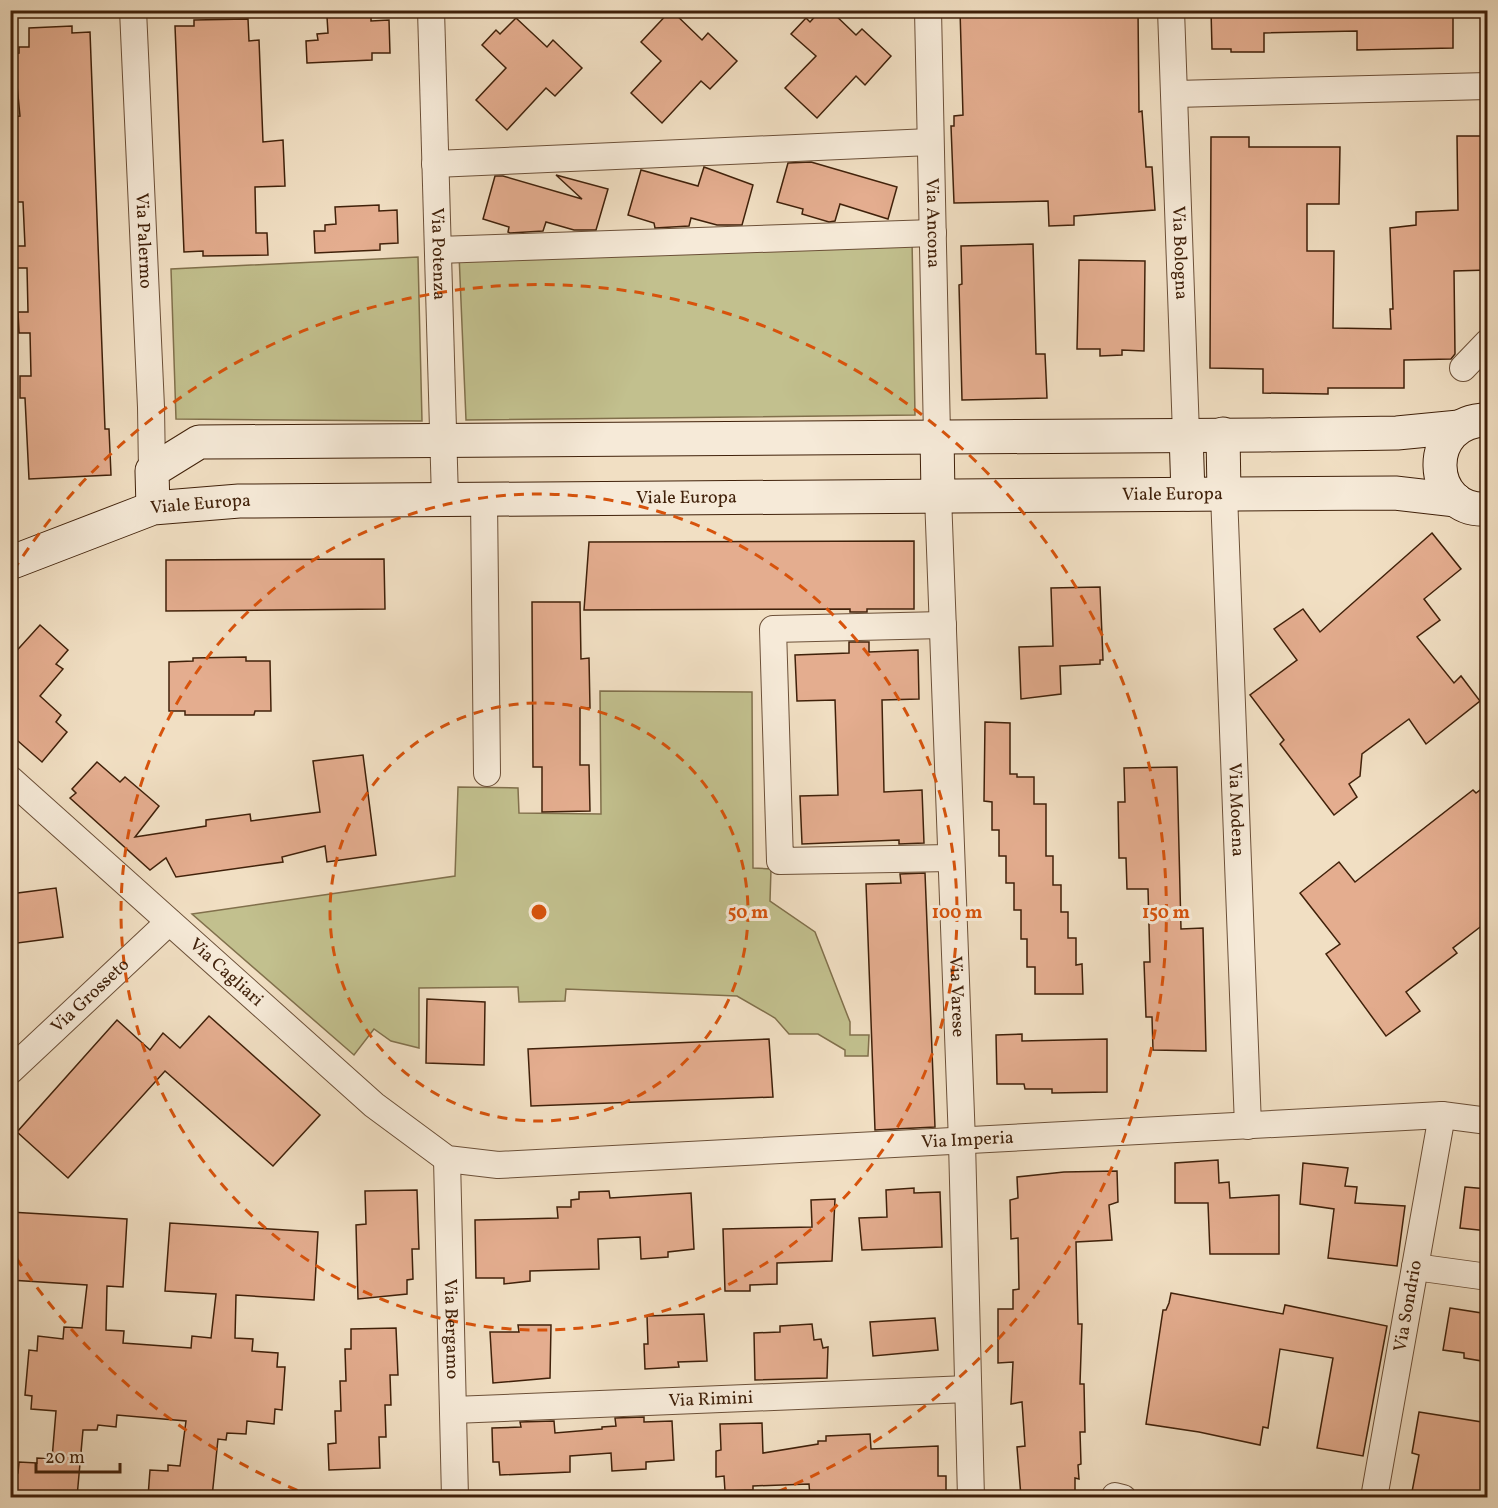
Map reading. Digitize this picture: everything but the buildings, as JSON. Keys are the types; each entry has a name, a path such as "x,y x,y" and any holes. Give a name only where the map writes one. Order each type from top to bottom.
{"street":[{"name":"Via Palermo","path":"133,10 151,396 152,471"},
{"name":"Via Potenza","path":"430,10 445,499"},
{"name":"Via Ancona","path":"928,10 937,435"},
{"name":"Via Bologna","path":"1171,10 1188,494"},
{"path":"1175,94 1488,86"},
{"path":"435,164 930,142"},
{"path":"438,250 933,233"},
{"path":"1463,368 1488,342"},
{"name":"Viale Europa","path":"1476,420 1397,433 199,442 152,471 153,508 239,501 1395,493 1479,508"},
{"path":"1476,420 1442,449 1439,463 1440,477 1446,489 1479,508"},
{"path":"1223,434 1224,494"},
{"path":"937,435 938,496"},
{"name":"Via Modena","path":"1224,494 1248,1126"},
{"name":"Via Varese","path":"938,496 962,1142 971,1497"},
{"path":"484,499 487,773"},
{"path":"10,563 153,508"},
{"path":"943,625 773,629 780,861 951,858"},
{"name":"Via Cagliari","path":"10,778 374,1105 447,1159"},
{"name":"Via Grosseto","path":"10,1071 169,922"},
{"name":"Via Imperia","path":"447,1159 498,1164 962,1142 1442,1115 1488,1121"},
{"name":"Via Sondrio","path":"1374,1497 1442,1115"},
{"name":"Via Bergamo","path":"447,1159 455,1497"},
{"path":"1415,1267 1488,1277"},
{"name":"Via Rimini","path":"453,1410 968,1389"}],"shaded area":[{"path":"912,238 915,415 466,420 459,254"},
{"path":"418,257 422,421 176,419 171,269"},
{"path":"600,691 752,692 753,868 771,869 770,901 815,932 850,1022 850,1035 869,1035 868,1056 845,1056 845,1050 818,1034 789,1034 775,1018 737,996 566,989 565,1001 519,1002 518,987 419,988 419,1048 391,1041 374,1029 354,1055 192,914 455,876 458,787 518,788 519,813 601,814"}]}
